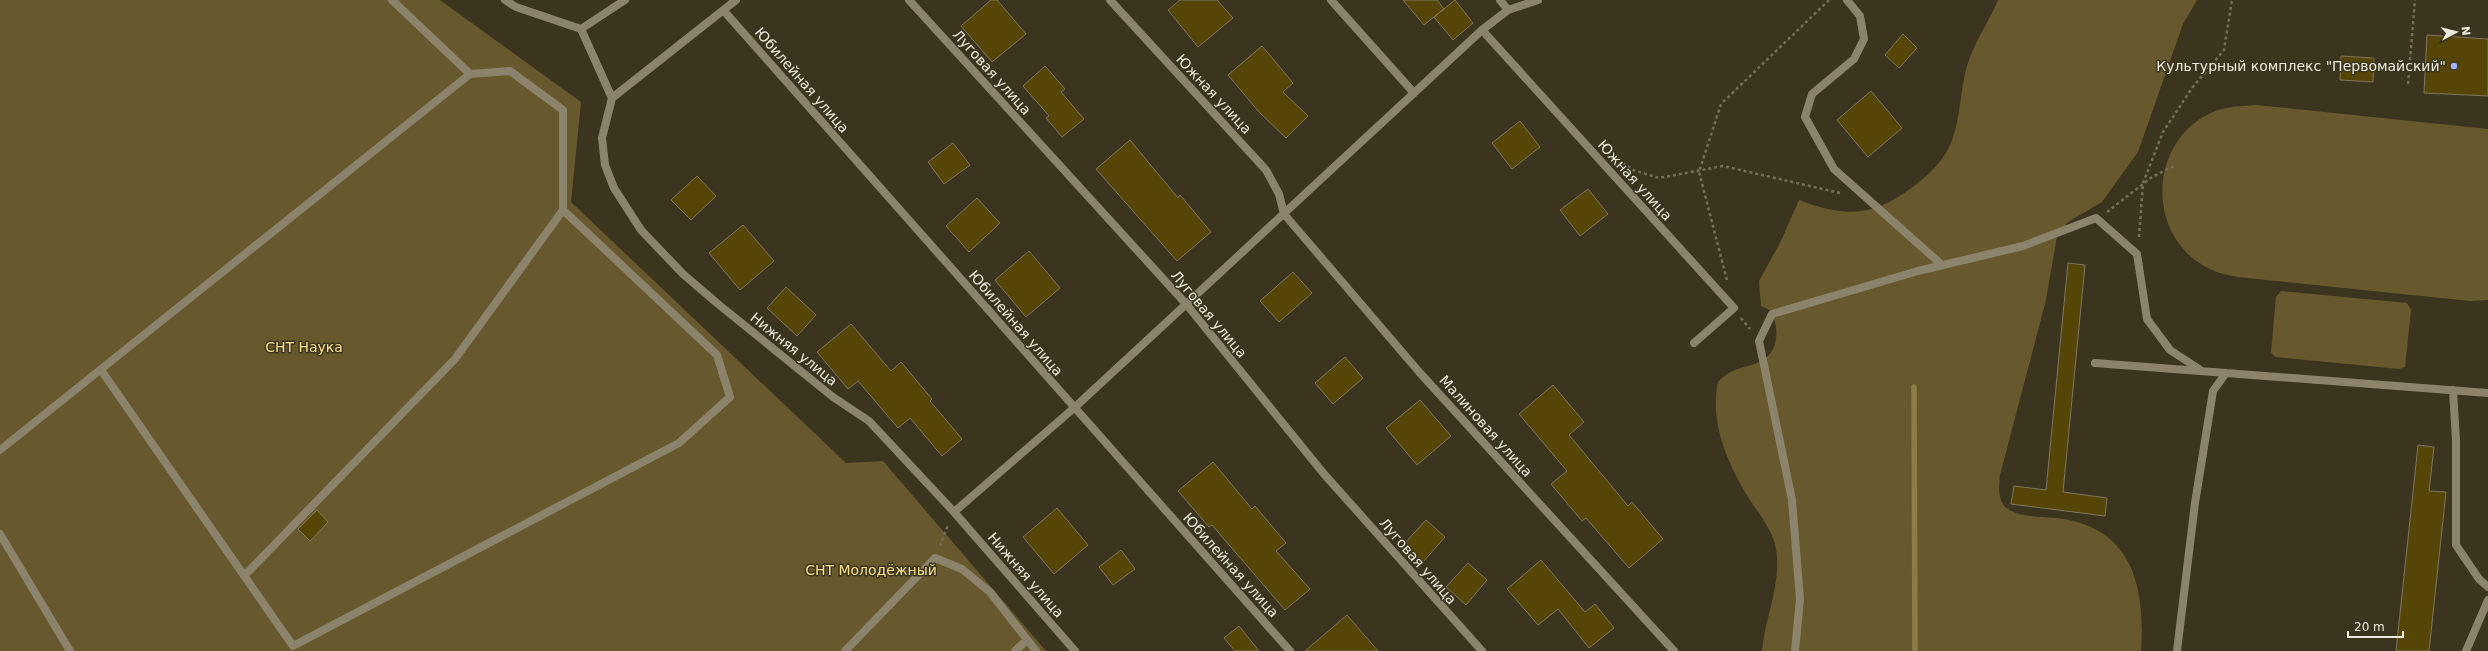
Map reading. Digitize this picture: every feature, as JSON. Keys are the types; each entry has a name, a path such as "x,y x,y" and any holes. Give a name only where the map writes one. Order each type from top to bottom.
{"street":[{"path":"392,0 470,74"},
{"path":"505,0 516,7 581,29 612,98 736,0"},
{"path":"581,29 626,0"},
{"name":"Луговая улица","path":"909,0 1187,305 1324,474 1482,651"},
{"name":"Южная улица","path":"1110,0 1266,170 1279,194 1284,214"},
{"path":"1330,0 1414,93"},
{"path":"1500,0 1508,10"},
{"path":"954,512 1074,408 1187,305 1482,30 1508,10 1538,0"},
{"path":"1847,0 1860,16 1864,38 1854,59 1812,94 1804,117 1834,169 1942,265"},
{"name":"Юбилейная улица","path":"724,11 1290,651"},
{"name":"Южная улица","path":"1482,30 1734,308"},
{"path":"0,450 470,74 510,71 563,110 564,210 455,359 244,576"},
{"name":"Нижняя улица","path":"612,98 603,127 602,150 614,188 641,230 683,274 718,304 833,397 869,421 954,512 1075,651"},
{"path":"100,370 293,646 679,442 730,397 716,355 564,210"},
{"name":"Малиновая улица","path":"1284,214 1420,373 1674,651"},
{"path":"1795,651 1800,599 1792,500 1759,341 1772,314 1942,265 2023,246 2096,218 2138,254 2147,319 2170,350 2202,371"},
{"path":"1694,343 1734,308"},
{"path":"2095,363 2488,393"},
{"path":"2177,651 2195,503 2213,391 2226,373"},
{"path":"2453,390 2456,440 2456,546 2479,579 2488,587"},
{"path":"0,534 70,651"},
{"path":"845,651 935,558 962,569 990,592 1036,651"},
{"path":"2466,651 2488,600"},
{"path":"1015,651 1028,640"}],"path":[{"path":"1728,286 1699,172 1721,104 1829,0"},
{"path":"2138,254 2143,183 2163,132 2192,88 2224,50 2232,0"},
{"path":"2408,84 2415,0"},
{"path":"1614,156 1633,170 1659,178 1699,172 1724,166 1867,198"},
{"path":"2096,218 2112,210 2143,183 2174,166"},
{"path":"1734,308 1759,341"},
{"path":"935,558 954,512"}],"green space":[{"name":"СНТ Наука","path":"0,0 440,0 581,102 571,202 846,463 883,461 1046,651 0,651"},
{"path":"1998,0 2197,0 2183,24 2138,152 2102,202 2068,222 2057,236 2046,300 2000,475 2000,498 2004,506 2008,509 2035,517 2064,519 2088,526 2107,536 2121,550 2131,567 2137,586 2141,607 2141,651 1762,651 1777,574 1776,549 1769,530 1742,487 1728,459 1716,413 1718,382 1735,370 1763,360 1769,356 1773,350 1776,336 1775,322 1770,310 1761,306 1759,281 1780,243 1799,200 1833,210 1848,212 1876,208 1890,202 1919,182 1943,158 1955,131 1965,75 1970,57"},
{"path":"2256,105 2488,129 2488,300 2470,301 2238,277 2212,270 2191,257 2176,239 2166,219 2162,196 2164,173 2172,152 2184,132 2203,117 2222,109"},
{"path":"2281,291 2407,303 2411,310 2405,367 2399,369 2275,357 2271,352 2276,297"}],"building":[{"path":"991,0 997,0 1026,34 992,62 961,26"},
{"path":"1180,0 1217,0 1233,18 1198,47 1168,10"},
{"path":"1403,0 1437,0 1444,9 1424,25"},
{"path":"1455,0 1473,23 1453,40 1434,17"},
{"path":"1903,34 1917,48 1899,68 1885,55"},
{"path":"2427,35 2488,39 2488,96 2424,93"},
{"path":"1262,46 1293,83 1283,92 1308,116 1286,138 1259,112 1228,75"},
{"path":"2341,56 2374,58 2373,82 2340,80"},
{"path":"1045,66 1065,89 1061,92 1084,119 1062,137 1046,118 1049,116 1023,86"},
{"path":"1871,91 1902,128 1868,157 1837,120"},
{"path":"1520,121 1540,147 1512,169 1492,143"},
{"path":"1130,140 1178,198 1180,195 1211,232 1177,261 1096,169"},
{"path":"953,143 970,165 944,184 928,162"},
{"path":"697,176 716,196 691,220 671,200"},
{"path":"1588,189 1608,214 1580,236 1560,210"},
{"path":"977,198 1000,223 969,252 946,226"},
{"path":"743,225 774,261 740,290 709,253"},
{"path":"1029,251 1060,288 1026,317 995,280"},
{"path":"2068,263 2085,265 2063,492 2107,498 2105,516 2011,504 2014,486 2046,490"},
{"path":"1293,272 1312,293 1279,322 1260,301"},
{"path":"786,287 816,315 797,336 767,308"},
{"path":"851,324 891,371 901,362 932,399 930,401 962,439 942,456 910,418 898,428 858,381 848,389 817,352"},
{"path":"1345,357 1363,378 1333,404 1315,383"},
{"path":"1553,385 1584,422 1569,435 1628,506 1632,502 1663,539 1629,568 1586,518 1582,521 1551,484 1567,471 1519,414"},
{"path":"1420,400 1451,436 1417,465 1386,428"},
{"path":"2418,445 2434,447 2429,491 2446,492 2429,651 2396,651"},
{"path":"1213,462 1252,509 1255,506 1286,543 1276,551 1310,589 1285,610 1212,525 1209,527 1178,491"},
{"path":"1057,508 1088,545 1054,574 1023,537"},
{"path":"317,510 328,522 310,541 298,529"},
{"path":"1426,520 1445,537 1423,562 1404,544"},
{"path":"1121,550 1135,569 1113,585 1099,567"},
{"path":"1541,560 1585,612 1595,604 1614,628 1589,648 1558,609 1538,625 1507,589"},
{"path":"1468,563 1487,580 1466,605 1446,587"},
{"path":"1347,615 1378,651 1305,651"},
{"path":"1239,626 1259,651 1235,651 1224,638"}],"waterway":[{"path":"1914,387 1915,651"}],"place":[{"name":"Культурный комплекс \"Первомайский\"","path":"2454,66"}],"park label":[{"name":"СНТ Молодёжный","path":"871,570"}]}
